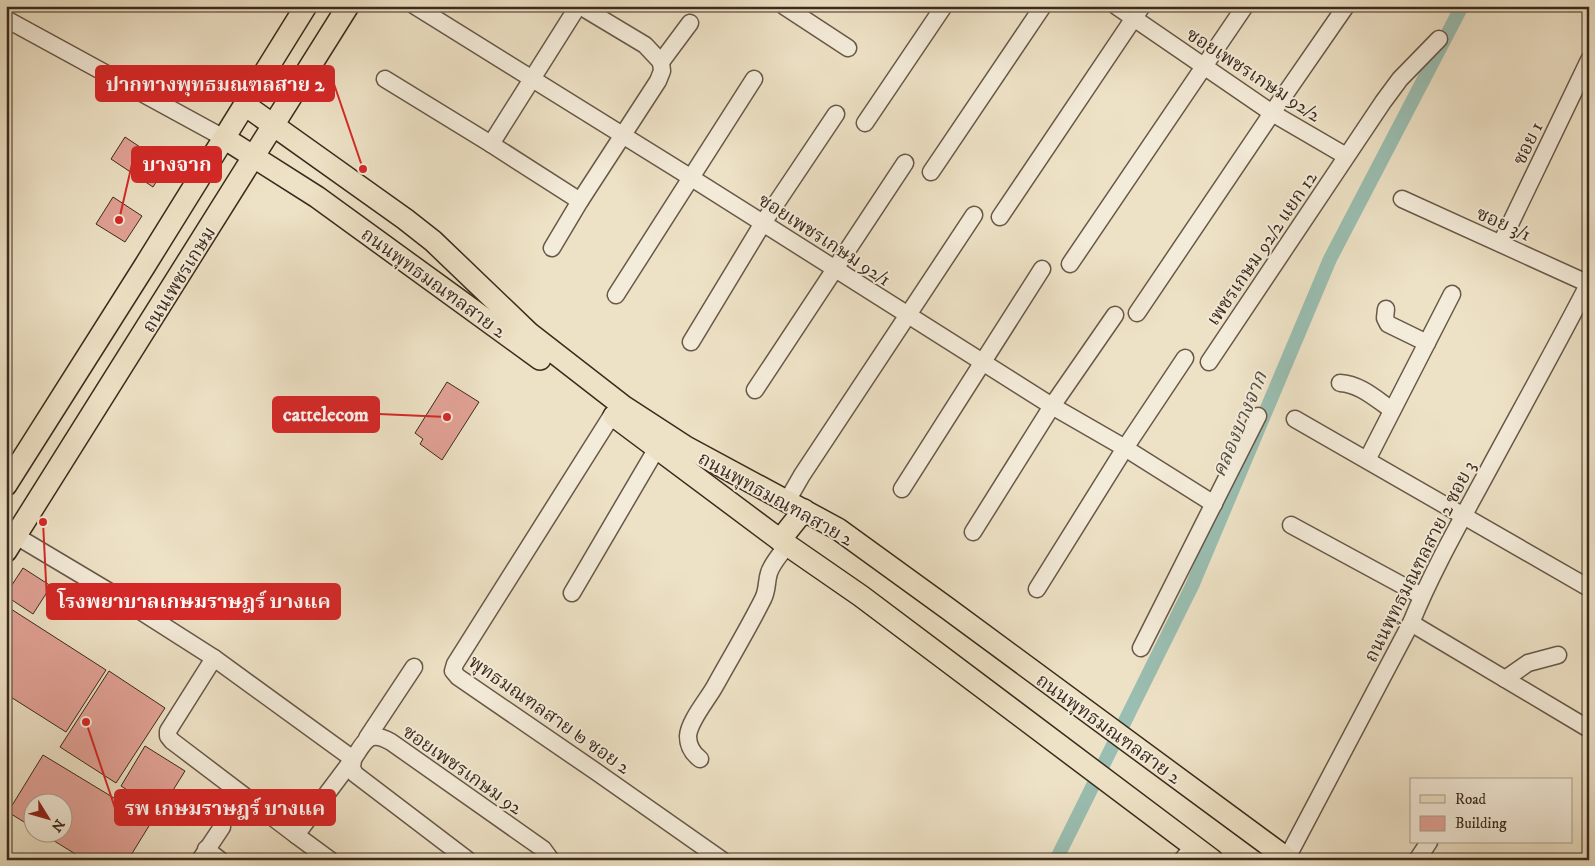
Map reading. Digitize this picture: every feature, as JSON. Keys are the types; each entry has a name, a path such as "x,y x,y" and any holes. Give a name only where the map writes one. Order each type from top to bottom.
{"main road":[{"name":"ถนนเพชรเกษม","path":"6,485 13,460 224,138 306,6"},
{"name":"ถนนเพชรเกษม","path":"11,544 348,6"},
{"name":"ถนนพุทธมณฑลสาย 2","path":"245,105 433,240 529,333 623,406 686,447 796,505 846,535 1288,859"},
{"name":"ถนนพุทธมณฑลสาย 2","path":"224,138 317,197 381,242 535,355 612,415 784,542 861,596 1143,806 1188,853 1212,860"},
{"path":"784,542 796,505"}],"street":[{"name":"ซอยเพชรเกษม 92/1","path":"415,6 1052,406 1214,504"},
{"path":"491,144 579,6 645,46 661,62 662,71 658,81 580,201 552,248"},
{"path":"784,6 848,48"},
{"path":"865,123 944,6"},
{"path":"931,172 1043,6"},
{"name":"ซอยเพชรเกษม 92/2","path":"1116,6 1138,12 1204,66 1272,113 1346,156"},
{"path":"1070,264 1244,6"},
{"path":"1137,313 1346,6"},
{"path":"1000,216 1138,12"},
{"path":"6,19 224,138"},
{"path":"661,62 690,24"},
{"name":"เพชรเกษม 92/2 แยก 12","path":"1209,362 1346,156 1400,79 1439,39"},
{"name":"ซอย 1","path":"1501,243 1589,60"},
{"path":"385,78 580,201"},
{"path":"616,295 754,79"},
{"path":"691,342 763,223 836,114"},
{"path":"755,390 905,162"},
{"name":"ซอย 3/1","path":"1402,199 1589,284"},
{"path":"796,505 802,475 974,215"},
{"path":"902,489 1042,269"},
{"name":"ถนนพุทธมณฑลสาย 2 ซอย 3","path":"1288,859 1411,623 1422,596 1463,515 1589,284"},
{"path":"1367,460 1452,294"},
{"path":"1386,309 1385,318 1388,324 1427,343"},
{"path":"973,532 1052,406 1115,315"},
{"path":"1037,589 1124,448 1185,358"},
{"path":"1340,383 1348,383 1360,388 1392,410"},
{"name":"พุทธมณฑลสาย ๒ ซอย 2","path":"612,415 453,671 458,677 722,860"},
{"path":"1141,648 1258,416"},
{"path":"1295,419 1589,588"},
{"path":"572,593 657,448"},
{"path":"1291,525 1422,596"},
{"path":"700,759 690,747 688,736 692,724 713,690 764,597 772,564 784,542"},
{"path":"11,544 120,598 214,658 353,759"},
{"path":"1411,623 1589,729"},
{"path":"1505,679 1528,663 1558,655"},
{"path":"214,658 168,730 168,736 172,741 330,860"},
{"path":"296,835 368,738 414,668"},
{"name":"ซอยเพชรเกษม 92","path":"368,738 381,737 391,742 542,849 551,860"},
{"path":"353,759 352,768 355,774 468,860"},
{"path":"220,860 203,855 222,827"},
{"path":"1418,860 1428,844"}],"building":[{"path":"125,137 167,165 153,187 111,159"},
{"path":"113,197 142,216 125,242 96,224"},
{"path":"447,382 479,402 442,460 420,444 423,439 415,433"},
{"path":"23,568 51,586 33,614 6,596"},
{"path":"11,609 106,670 66,732 6,694 6,617"},
{"path":"109,671 165,708 116,783 60,747"},
{"path":"145,746 185,771 160,811 121,786"},
{"path":"43,755 152,821 128,860 85,860 59,844 72,844 72,794 22,794 22,821 8,812"}],"waterway":[{"name":"คลองบางจาก","path":"1056,860 1192,586 1330,259 1462,6"}],"place":[{"name":"ปากทางพุทธมณฑลสาย 2","path":"363,169"},
{"name":"บางจาก","path":"119,220"},
{"name":"cattelecom","path":"447,417"},
{"name":"โรงพยาบาลเกษมราษฎร์ บางแค","path":"43,522"},
{"name":"รพ เกษมราษฎร์ บางแค","path":"86,722"}]}
